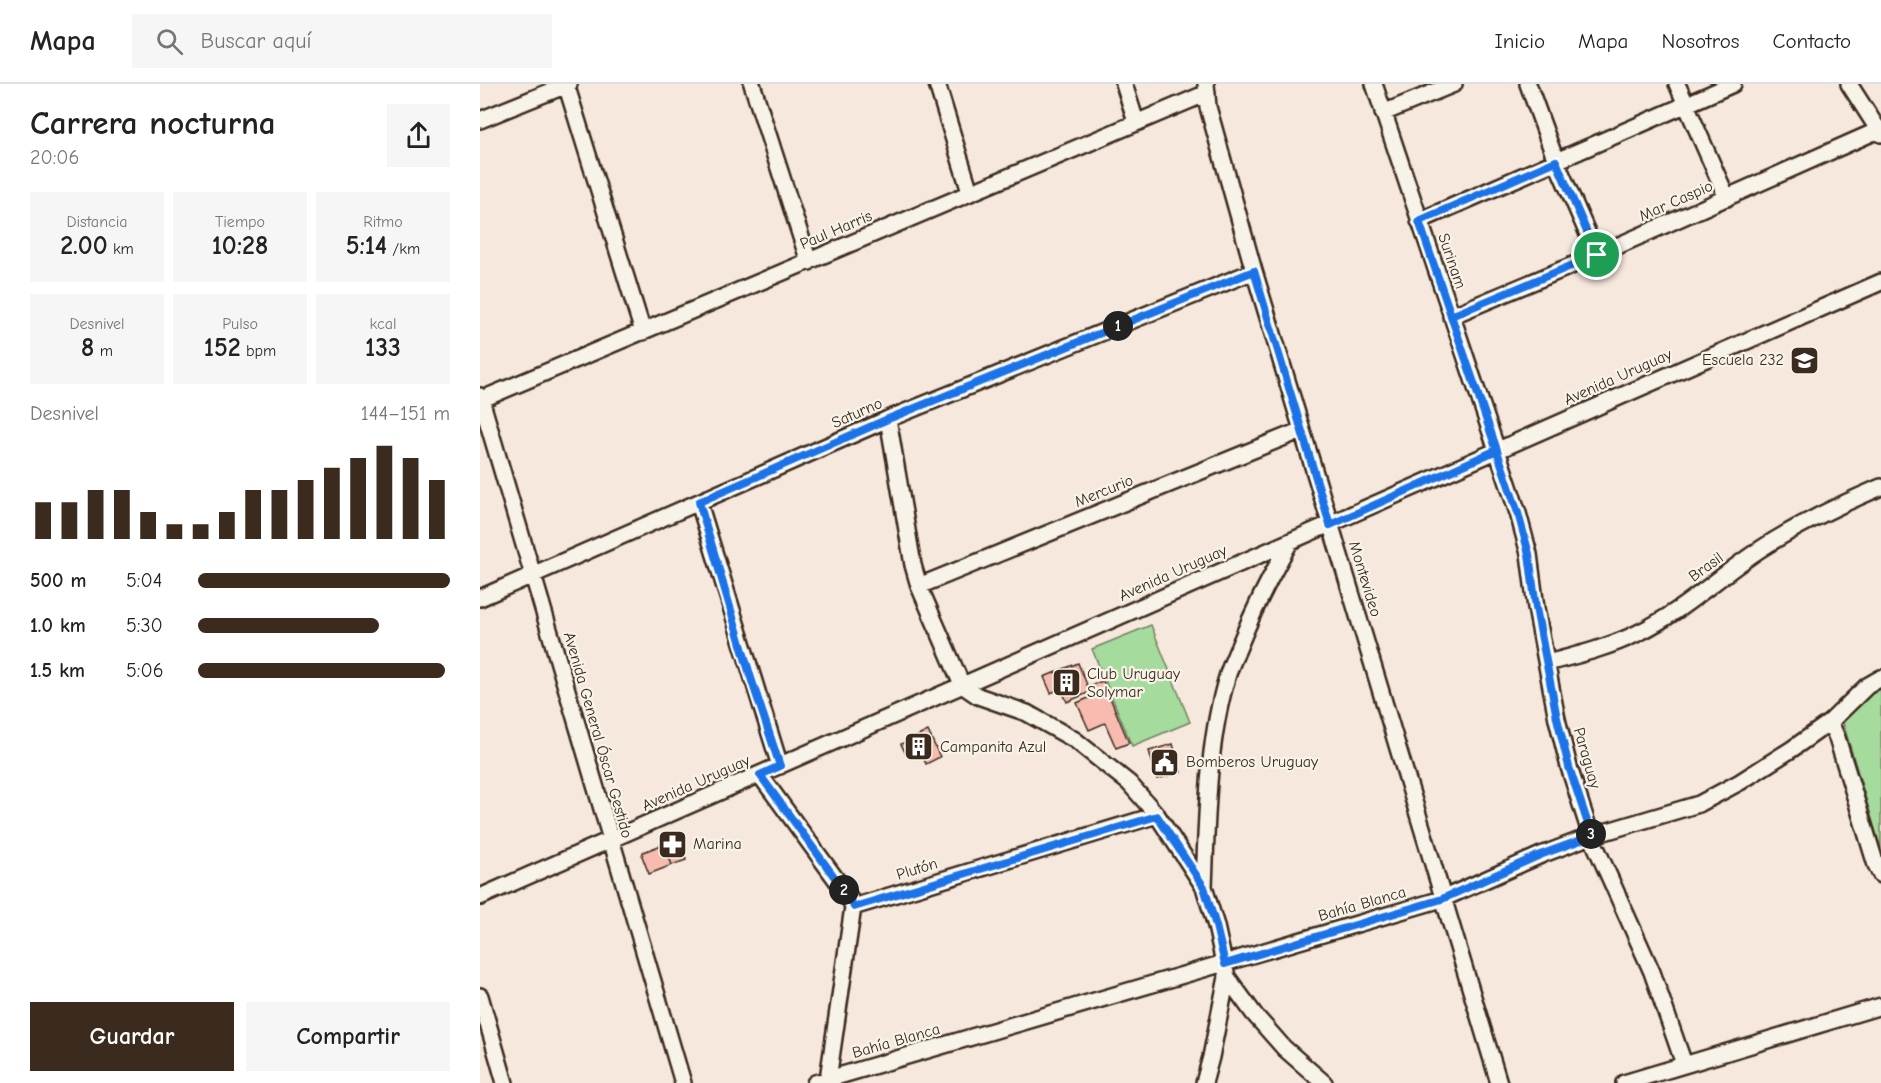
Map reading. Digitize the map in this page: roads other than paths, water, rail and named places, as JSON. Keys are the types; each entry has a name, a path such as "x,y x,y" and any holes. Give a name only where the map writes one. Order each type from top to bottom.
{"street":[{"path":"480,120 567,84 643,332"},
{"path":"752,84 809,262"},
{"path":"937,84 970,192"},
{"path":"1124,84 1136,122"},
{"name":"Surinam","path":"1374,84 1497,450"},
{"path":"1383,113 1454,84"},
{"path":"1528,84 1556,161 1597,255"},
{"path":"1677,84 1727,198"},
{"path":"1419,221 1733,84"},
{"path":"1849,84 1880,131"},
{"name":"Paul Harris","path":"480,398 809,262 1136,122 1207,88"},
{"name":"Montevideo","path":"1207,88 1208,107 1254,271 1499,1083"},
{"name":"Mar Caspio","path":"1451,316 1597,255 1880,131"},
{"name":"Saturno","path":"480,598 888,419 1254,271"},
{"name":"Avenida Uruguay","path":"480,897 1881,282"},
{"name":"Avenida General Óscar Gestido","path":"480,398 683,1083"},
{"path":"888,419 913,565 919,586 962,685 978,696 1027,713 1075,740 1129,783 1157,816 1204,887 1226,971 1254,1014 1284,1048 1324,1083"},
{"name":"Mercurio","path":"919,586 1302,430"},
{"name":"Paraguay","path":"1497,450 1529,554 1536,608 1567,758 1592,836 1652,972 1684,1064"},
{"name":"Brasil","path":"1547,663 1582,654 1638,634 1668,616 1760,550 1843,503 1881,487"},
{"path":"699,502 751,678 780,766"},
{"path":"1204,887 1210,771 1228,673 1252,615 1290,542"},
{"name":"Bahía Blanca","path":"821,1081 1226,971 1442,899 1540,855 1592,836 1699,804 1740,782 1830,722 1867,686 1881,678"},
{"path":"1830,722 1876,865 1881,874"},
{"path":"760,775 854,907 821,1081"},
{"name":"Plutón","path":"854,907 1157,816"},
{"path":"1204,1083 1211,1057 1226,971"},
{"path":"480,996 505,1083"},
{"path":"1624,1083 1881,1006"}],"place":[{"name":"Escuela 232","path":"1805,360"},
{"name":"Club Uruguay Solymar","path":"1066,683"},
{"name":"Campanita Azul","path":"919,747"},
{"name":"Bomberos Uruguay","path":"1165,762"},
{"name":"Marina","path":"672,844"}]}
